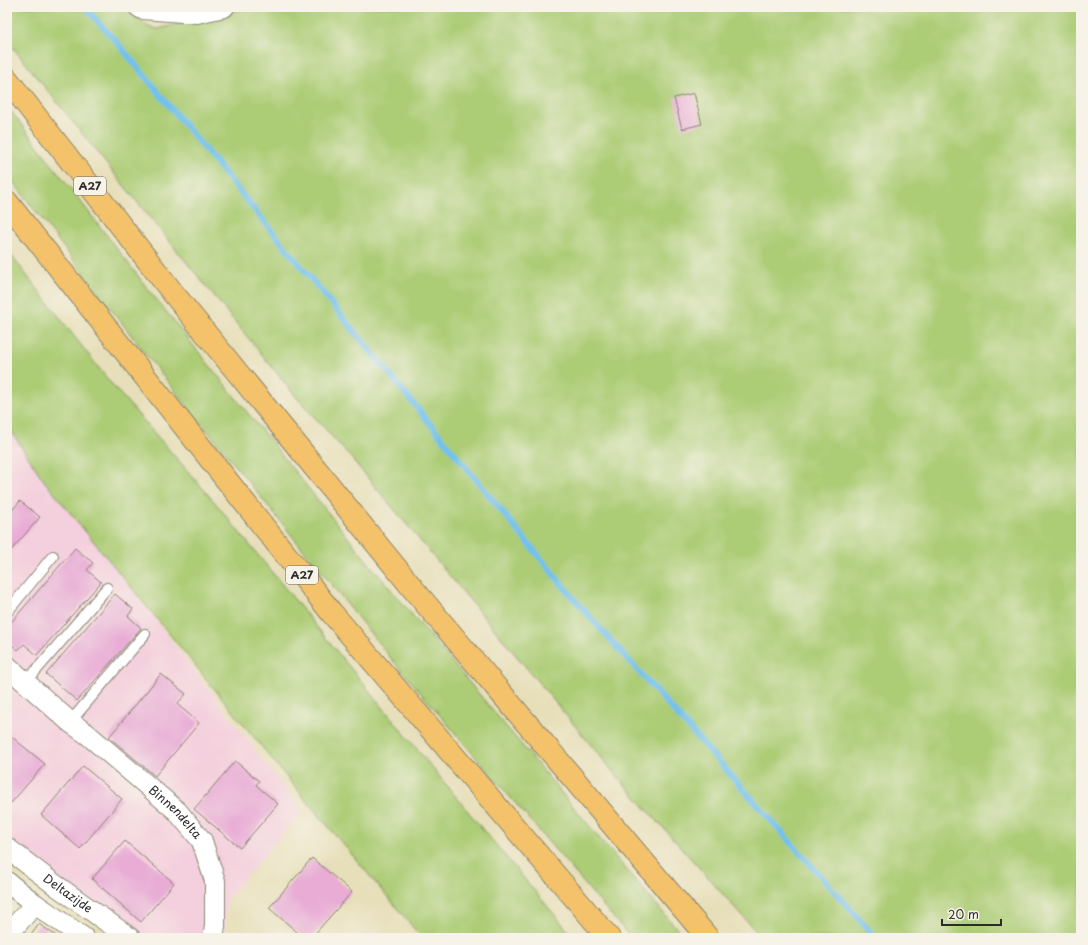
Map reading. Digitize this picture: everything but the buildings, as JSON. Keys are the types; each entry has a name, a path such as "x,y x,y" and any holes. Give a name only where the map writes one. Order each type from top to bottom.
{"highway":[{"name":"A27","path":"7,79 173,293 409,583 708,938"},
{"name":"A27","path":"7,202 332,612 609,938"}],"street":[{"path":"139,7 142,9 197,14 224,7"},
{"name":"Binnendelta","path":"7,666 70,722 87,734 176,811 202,841 215,881 215,926 213,938"},
{"name":"Deltazijde","path":"7,848 54,884 130,938"},
{"path":"7,882 35,904 84,938"},
{"path":"7,936 35,904"}],"lane":[{"path":"7,612 53,556"},
{"path":"26,682 107,588"},
{"path":"70,722 146,634"}],"shaded area":[{"path":"7,427 302,811 227,899 224,938 117,938 7,856"}],"green space":[{"path":"7,7 125,7 134,13 148,27 158,29 248,7 1081,7 1081,938 762,938 616,775 347,453 298,399 121,182 7,40"},
{"path":"7,106 148,289 371,566 685,938 631,938 389,656 151,361 7,174"},
{"path":"7,250 109,381 212,499 480,826 574,938 422,938 289,780 44,481 7,425"}],"waterway":[{"path":"85,7 121,47 574,599 876,938"}]}
